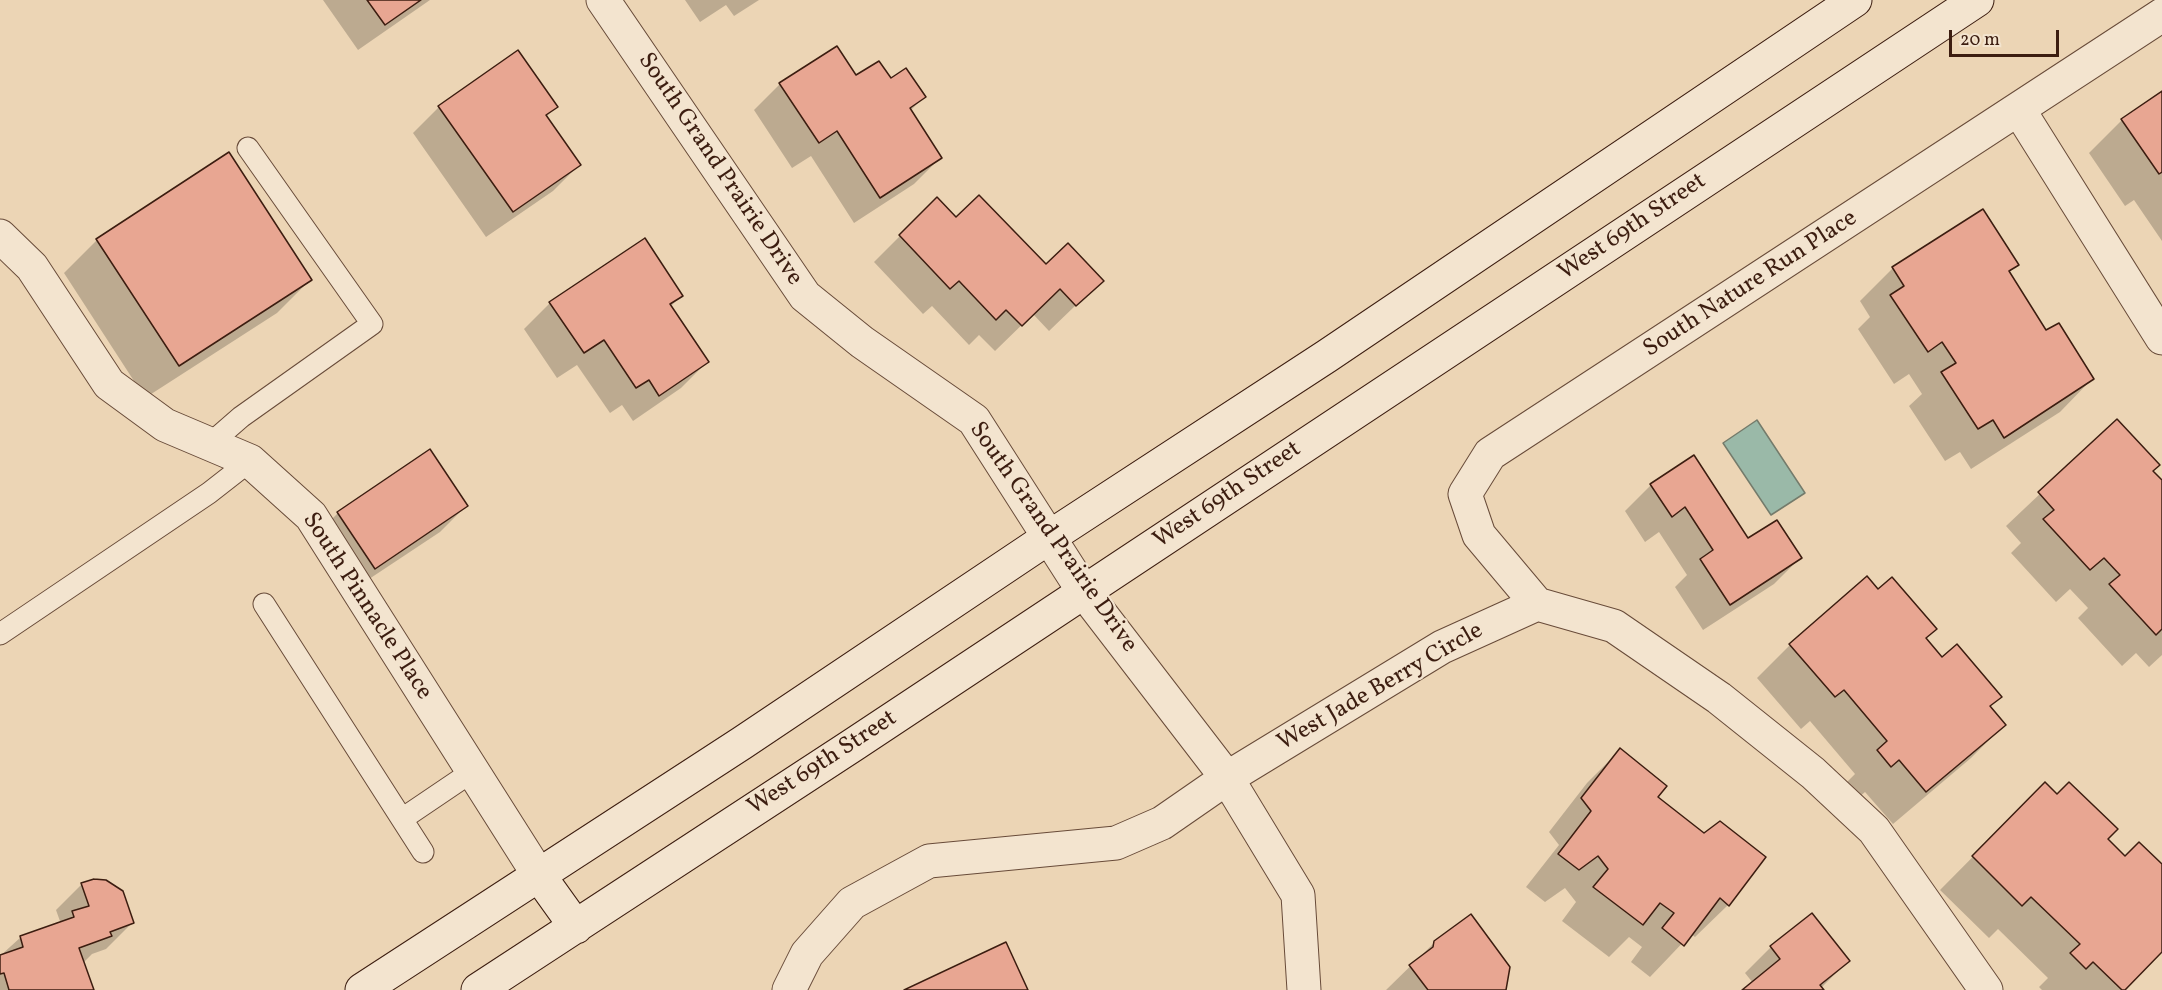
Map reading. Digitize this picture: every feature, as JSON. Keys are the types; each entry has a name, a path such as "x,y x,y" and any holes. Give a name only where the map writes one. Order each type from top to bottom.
{"street":[{"name":"South Grand Prairie Drive","path":"603,0 805,296 862,342 974,420 1084,592 1227,778 1298,895 1304,990"},
{"path":"362,990 742,743 1048,538 1327,356 1855,0"},
{"name":"West 69th Street","path":"478,990 1084,592 1966,3"},
{"name":"South Nature Run Place","path":"1537,604 1479,535 1464,494 1490,454 2162,15"},
{"path":"2019,110 2162,338"},
{"name":"South Pinnacle Place","path":"0,236 32,267 110,384 165,425 250,461 311,516 538,874 576,927"},
{"path":"1537,604 1614,626 1719,698 1814,773 1874,830 1986,990"},
{"name":"West Jade Berry Circle","path":"789,990 807,954 852,903 929,861 1116,843 1162,823 1227,778 1442,647 1537,604"}],"lane":[{"path":"210,444 242,417 372,324 248,148"},
{"path":"0,634 209,493 250,461"},
{"path":"264,604 423,852"},
{"path":"402,819 473,771"}],"shaded area":[{"path":"1757,420 1805,493 1771,515 1723,443"}],"building":[{"path":"367,0 421,0 385,25"},
{"path":"837,46 856,75 879,61 891,78 906,68 926,97 910,108 942,158 880,198 837,131 819,143 779,83"},
{"path":"518,50 558,107 546,115 581,165 513,212 438,106"},
{"path":"2162,91 2162,172 2159,174 2121,119"},
{"path":"229,152 312,280 179,366 96,239"},
{"path":"979,195 1046,264 1068,243 1104,281 1076,306 1060,289 1022,326 1006,310 996,320 959,281 950,289 899,235 937,197 956,217"},
{"path":"1983,209 2019,265 2009,271 2046,330 2059,323 2094,379 2004,438 1993,420 1978,429 1941,372 1956,363 1942,342 1928,352 1890,295 1904,286 1892,267"},
{"path":"645,238 683,296 670,304 709,362 659,396 649,380 636,388 604,340 584,353 549,302"},
{"path":"2117,419 2160,465 2153,471 2162,480 2162,629 2156,635 2109,584 2120,575 2104,558 2090,570 2043,519 2054,510 2038,492"},
{"path":"430,449 468,506 375,569 337,512"},
{"path":"1694,455 1748,538 1777,520 1802,558 1730,605 1700,559 1713,550 1685,507 1672,517 1650,484"},
{"path":"1867,576 1878,589 1892,577 1937,629 1926,638 1942,657 1957,644 2002,697 1990,706 2006,725 1926,792 1899,760 1891,767 1877,750 1887,741 1844,690 1835,697 1789,644"},
{"path":"1620,748 1667,786 1658,797 1704,833 1720,821 1766,857 1729,906 1720,898 1684,946 1662,928 1674,913 1660,903 1643,925 1593,887 1608,869 1598,856 1579,870 1558,854 1591,811 1581,798"},
{"path":"2045,782 2057,794 2069,782 2118,829 2108,839 2125,856 2139,842 2162,864 2162,952 2125,990 2122,990 2093,962 2086,969 2070,953 2080,944 2031,897 2022,906 1972,856"},
{"path":"94,879 106,880 123,891 134,923 110,932 112,936 79,948 94,990 9,990 4,973 0,974 0,955 23,947 20,936 74,917 72,911 89,906 81,883"},
{"path":"1812,913 1850,961 1820,985 1824,990 1742,990 1780,959 1770,946"},
{"path":"1471,914 1510,967 1506,990 1428,990 1409,965 1433,947 1434,941"},
{"path":"1006,942 1028,990 904,990"}]}
